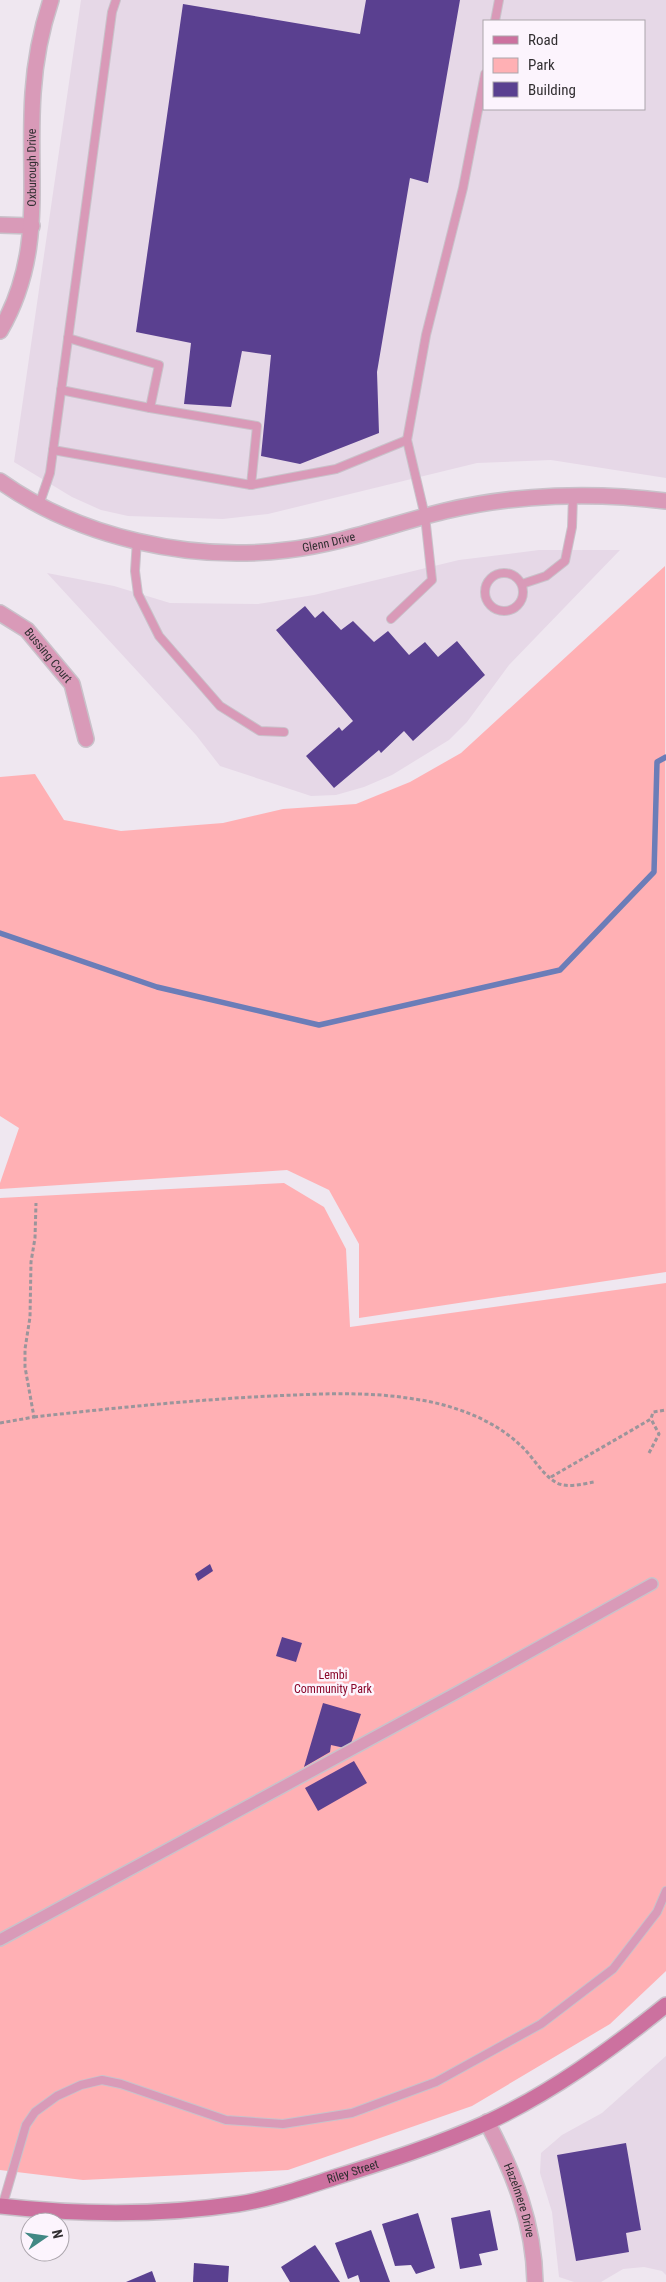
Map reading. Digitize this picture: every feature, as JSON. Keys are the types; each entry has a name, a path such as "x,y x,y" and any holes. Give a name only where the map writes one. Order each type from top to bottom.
{"main road":[{"name":"Riley Street","path":"1,2206 44,2211 104,2214 165,2212 240,2204 381,2164 428,2148 487,2122 575,2072 626,2037 666,2005"}],"street":[{"name":"Oxburough Drive","path":"0,331 21,288 28,259 32,226 33,94 38,49 51,0"},
{"path":"0,225 32,226"},
{"name":"Glenn Drive","path":"0,481 39,505 96,529 159,546 246,553 320,545 469,506 573,496 666,502"},
{"name":"Bussing Court","path":"0,614 27,630 72,684 86,739"},
{"path":"0,1940 458,1692 652,1584"},
{"name":"Hazelmere Drive","path":"487,2122 516,2182 526,2211 532,2242 535,2282"}],"lane":[{"path":"39,505 50,473 112,12 116,0"},
{"path":"495,20 499,0"},
{"path":"391,619 432,580 426,516 407,440 426,335 463,188 483,84"},
{"path":"68,338 159,365 150,408"},
{"path":"61,390 150,408 257,426 251,485"},
{"path":"53,450 251,485 336,469 407,440"},
{"path":"522,584 546,576 565,561 572,527 573,496"},
{"path":"137,540 135,571 138,594 159,636 220,706 260,731 284,732"},
{"path":"508,573 522,584 523,597 520,603 510,611 497,610 487,602 485,589 491,578 496,575 508,573"},
{"path":"1,2206 26,2124 35,2112 57,2096 81,2085 102,2080 122,2084 226,2120 283,2124 352,2114 436,2082 541,2024 613,1969 657,1912 666,1891"}],"path":[{"path":"34,1416 24,1367 30,1316 31,1262 35,1238 36,1203"},
{"path":"0,1423 34,1416 196,1401 335,1393 368,1394 416,1399 462,1410 498,1428 520,1444 557,1483 570,1486 594,1482"},
{"path":"551,1478 650,1420 653,1412 666,1410"},
{"path":"649,1453 659,1434 650,1420"}],"shaded area":[{"path":"81,0 666,0 666,478 551,460 477,463 268,514 223,519 128,516 101,510 72,497 14,462"},
{"path":"539,550 620,550 509,665 467,722 449,740 392,775 364,787 336,795 311,796 220,766 196,735 47,573 114,586 170,603 258,604 314,595 459,560"},
{"path":"666,2056 666,2275 662,2271 644,2267 623,2269 601,2282 574,2282 559,2277 552,2212 540,2173 541,2153 562,2135 602,2113"}],"green space":[{"path":"665,566 666,1272 359,1318 359,1244 329,1190 287,1170 0,1189 0,1183 19,1128 0,1116 0,777 35,774 64,820 121,831 223,823 283,809 356,804 410,782 461,753"},
{"name":"Lembi Community Park","path":"284,1183 324,1207 346,1249 350,1327 666,1283 666,1971 610,2024 472,2106 288,2170 83,2180 0,2170 0,1198"}],"building":[{"path":"366,0 460,0 428,183 410,178 377,372 379,433 300,464 261,456 271,355 242,351 231,407 184,404 191,343 136,332 183,4 360,34"},
{"path":"305,606 315,618 323,611 341,630 353,621 374,642 388,631 409,655 425,642 438,657 457,641 485,675 413,741 404,731 381,753 379,750 334,788 306,756 339,727 342,731 353,721 276,630"},
{"path":"210,1564 213,1571 198,1581 195,1574"},
{"path":"282,1637 302,1643 296,1662 276,1656"},
{"path":"323,1703 361,1714 349,1749 331,1745 330,1752 304,1767"},
{"path":"354,1761 367,1783 318,1811 305,1788"},
{"path":"626,2143 641,2230 626,2233 629,2252 576,2261 557,2155"},
{"path":"490,2210 498,2250 479,2254 482,2265 460,2269 451,2218"},
{"path":"418,2213 435,2268 416,2274 411,2265 395,2266 382,2224"},
{"path":"371,2230 390,2282 360,2282 358,2275 348,2279 335,2243"},
{"path":"315,2245 340,2282 290,2282 281,2267"},
{"path":"194,2263 229,2266 228,2282 193,2282"},
{"path":"152,2271 156,2282 126,2282"}],"waterway":[{"path":"0,933 157,987 319,1025 560,970 654,872 657,762 666,757"}]}
